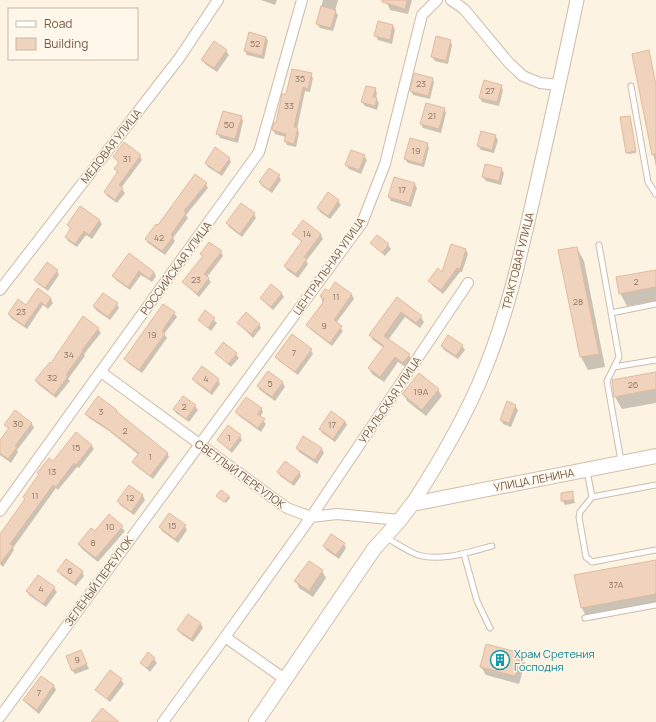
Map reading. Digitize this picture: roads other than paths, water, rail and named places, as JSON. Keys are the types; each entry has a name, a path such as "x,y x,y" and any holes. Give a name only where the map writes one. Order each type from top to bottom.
{"main road":[{"name":"УЛИЦА ЛЕНИНА","path":"412,504 656,456"},
{"path":"256,722 384,537 400,520 412,504"}],"street":[{"name":"МЕДОВАЯ УЛИЦА","path":"0,290 180,57 218,0"},
{"name":"РОССИЙСКАЯ УЛИЦА","path":"0,511 259,152 302,0"},
{"name":"ЦЕНТРАЛЬНАЯ УЛИЦА","path":"199,444 362,224 385,164 422,15 437,0"},
{"path":"451,0 464,9 509,63 523,76 540,83 559,85"},
{"name":"ТРАКТОВАЯ УЛИЦА","path":"412,504 435,468 465,415 490,355 504,315 520,258 577,0"},
{"name":"УРАЛЬСКАЯ УЛИЦА","path":"225,637 311,517 468,283"},
{"name":"СВЕТЛЫЙ ПЕРЕУЛОК","path":"101,372 287,508 311,517 337,514 400,520"},
{"name":"ЗЕЛЁНЫЙ ПЕРЕУЛОК","path":"0,717 199,444"},
{"path":"163,722 225,637 286,680"}],"lane":[{"path":"631,86 648,182 656,194"},
{"path":"599,245 619,357 607,381 621,462"},
{"path":"611,313 656,304"},
{"path":"614,367 656,360"},
{"path":"587,469 592,497"},
{"path":"656,485 592,497 580,512 579,516 586,557 592,562 656,550"},
{"path":"384,537 417,554 430,558 464,554 492,546"},
{"path":"464,554 477,601 490,628"},
{"path":"585,618 656,605"}],"place":[{"name":"Храм Сретения Господня","path":"500,660"}]}
